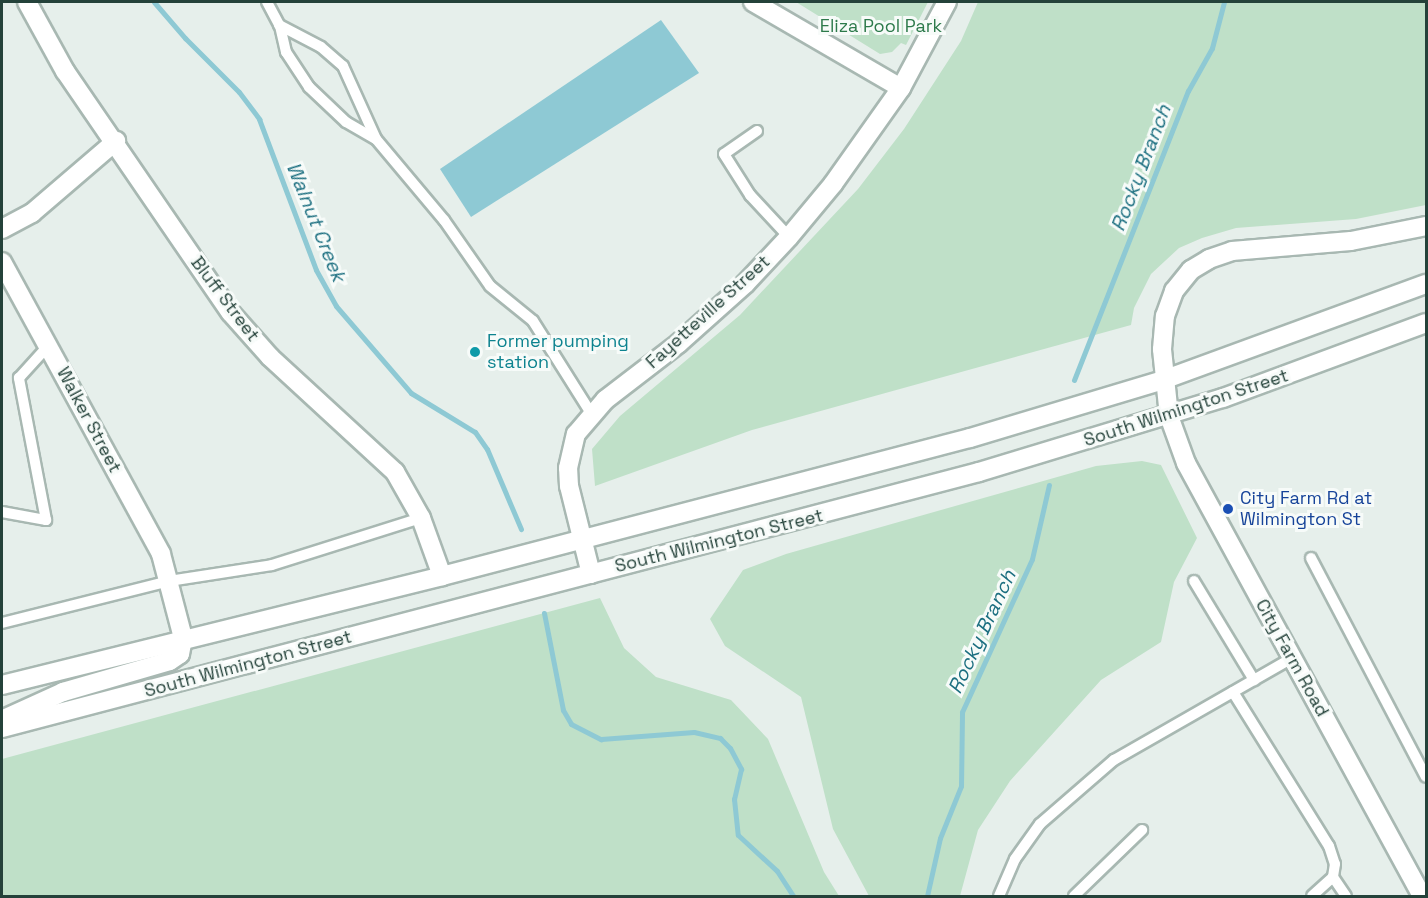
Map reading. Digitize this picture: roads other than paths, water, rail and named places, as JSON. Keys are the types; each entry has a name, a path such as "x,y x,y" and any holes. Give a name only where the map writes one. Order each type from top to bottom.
{"main road":[{"name":"Bluff Street","path":"27,2 64,71 116,141 231,313 270,357 395,472 421,518 442,576"},
{"path":"753,2 900,88"},
{"name":"Fayetteville Street","path":"591,574 568,468 576,434 591,413 679,343 745,284 789,237 833,184 900,88 947,2"},
{"path":"2,229 32,213 116,141"},
{"name":"City Farm Road","path":"1422,897 1186,463 1169,416 1163,380 1163,327 1167,307 1174,291 1199,263 1232,251 1351,242 1426,226"},
{"name":"Walker Street","path":"2,261 148,528 169,581 183,638"},
{"name":"South Wilmington Street","path":"2,685 183,638 442,576 970,438 1163,380 1426,284"},
{"name":"South Wilmington Street","path":"2,728 946,481 1169,416 1426,323"},
{"path":"2,720 63,692 170,661 180,654 183,638"}],"lane":[{"path":"267,2 280,26 286,52 309,87 346,122 376,140"},
{"path":"280,26 321,47 344,66 376,140 444,220 490,286 533,321 591,413"},
{"path":"757,131 724,154 750,195 789,237"},
{"path":"2,512 46,520 19,378 49,345"},
{"path":"2,623 169,581 285,561 421,518"},
{"path":"1311,558 1426,777"},
{"path":"1194,581 1254,680"},
{"path":"999,897 1015,859 1040,824 1114,760 1292,658"},
{"path":"1233,692 1329,846 1335,864 1333,877 1312,897"},
{"path":"1074,897 1142,830"},
{"path":"1333,877 1346,897"}],"water":[{"path":"661,20 699,73 471,217 440,169"}],"waterway":[{"name":"Walnut Creek","path":"154,2 185,38 239,92 259,119 316,270 336,306 411,393 475,432 487,449 521,529"},
{"name":"Rocky Branch","path":"1074,380 1188,91 1212,48 1224,2"},
{"name":"Rocky Branch","path":"927,896 940,838 961,786 962,712 1032,559 1049,485"},
{"name":"Walnut Creek","path":"544,613 563,710 571,724 601,739 694,732 720,738 730,748 741,769 734,799 738,835 777,871 793,896"}],"place":[{"name":"Former pumping station","path":"475,352"},
{"name":"City Farm Rd at Wilmington St","path":"1228,509"}],"park label":[{"name":"Eliza Pool Park","path":"881,26"}]}
